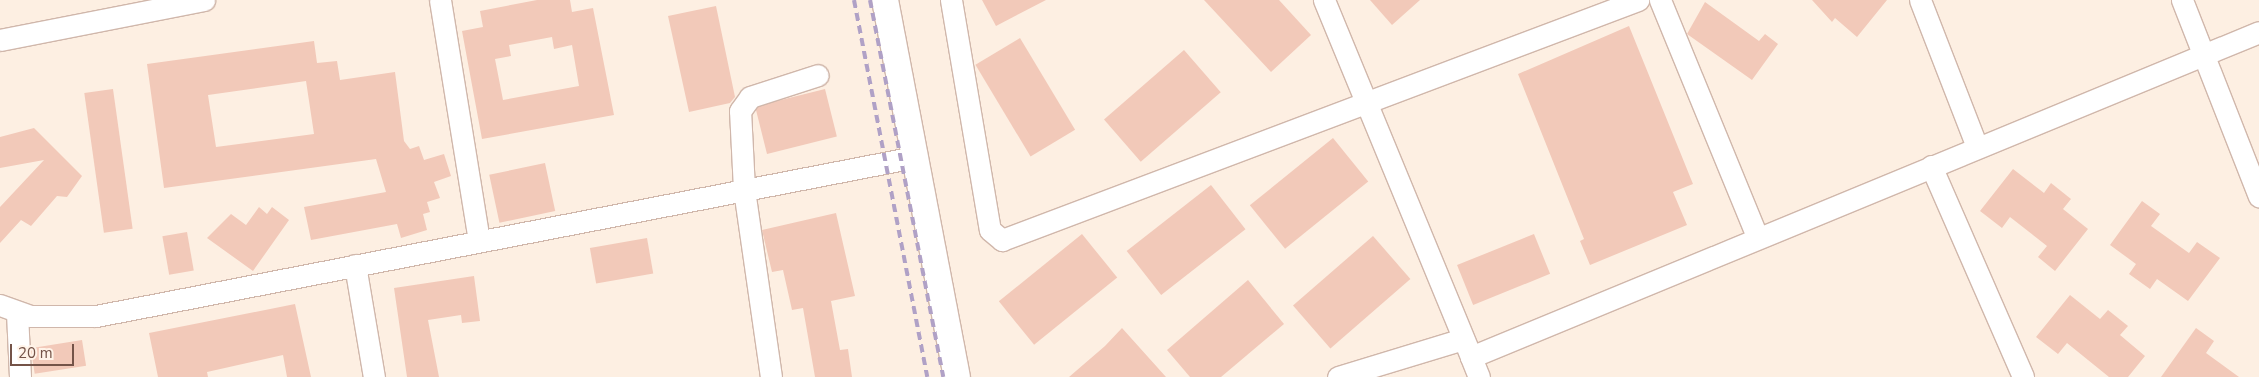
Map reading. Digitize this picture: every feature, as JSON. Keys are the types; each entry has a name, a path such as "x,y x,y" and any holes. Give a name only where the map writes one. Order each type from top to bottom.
{"street":[{"path":"0,40 204,0"},
{"path":"440,0 479,241"},
{"path":"885,0 957,377"},
{"path":"951,0 990,230 997,239 1367,106 1638,0"},
{"path":"1324,0 1479,377"},
{"path":"1660,0 1757,237"},
{"path":"1920,0 1977,147"},
{"path":"2182,0 2259,196"},
{"path":"1338,377 1467,348 1757,237 2259,32"},
{"path":"771,377 744,189 742,104 761,92 818,75"},
{"path":"20,377 8,309 66,319 96,316 915,157"},
{"path":"1931,166 2023,377"},
{"path":"355,265 374,377"}],"building":[{"path":"537,0 570,0 572,12 593,8 614,115 482,139 462,31 483,27 480,11","holes":["552,37 554,49 572,45 579,86 503,100 495,59 511,56 509,45"]},
{"path":"982,0 1046,0 996,26"},
{"path":"1204,0 1279,0 1311,35 1271,72"},
{"path":"1370,0 1420,0 1392,25"},
{"path":"1812,0 1887,0 1857,37 1835,18 1832,22"},
{"path":"1705,2 1759,41 1765,34 1778,44 1752,80 1687,34"},
{"path":"716,6 735,97 730,103 689,112 668,16"},
{"path":"1629,26 1693,184 1673,192 1687,225 1590,265 1580,241 1584,239 1518,74"},
{"path":"1020,38 1075,130 1031,156 975,65"},
{"path":"314,41 317,63 337,61 340,80 395,72 404,141 410,149 419,146 424,160 444,154 451,176 434,182 440,198 427,202 430,212 423,214 427,230 401,238 397,224 311,240 304,207 386,192 376,159 164,188 147,64","holes":["306,81 314,134 216,147 208,95"]},
{"path":"1184,50 1221,92 1141,162 1104,120"},
{"path":"113,89 133,229 104,233 84,93"},
{"path":"825,89 837,137 767,154 755,106"},
{"path":"34,128 82,176 67,197 57,196 31,226 21,220 0,243 0,207 44,160 0,168 0,137"},
{"path":"1333,138 1368,182 1285,249 1250,205"},
{"path":"545,163 555,211 499,223 489,175"},
{"path":"2013,169 2044,193 2051,183 2071,199 2063,209 2088,229 2055,271 2038,257 2047,246 2010,217 2002,228 1980,211"},
{"path":"1211,185 1245,229 1161,295 1127,251"},
{"path":"2142,201 2160,214 2151,226 2189,253 2197,242 2220,258 2188,301 2157,279 2150,289 2129,274 2136,264 2110,245"},
{"path":"259,207 267,214 272,207 289,220 253,271 207,238 231,214 246,225"},
{"path":"836,213 855,296 831,301 840,350 848,349 852,377 815,377 803,308 792,310 783,270 772,272 762,230"},
{"path":"187,232 194,270 169,275 162,236"},
{"path":"1082,234 1117,278 1034,345 999,301"},
{"path":"1534,234 1550,274 1473,305 1457,265"},
{"path":"1373,236 1410,279 1330,349 1293,306"},
{"path":"647,238 653,273 596,284 590,248"},
{"path":"474,276 480,321 462,323 461,315 428,320 439,377 407,377 394,288"},
{"path":"1248,280 1284,324 1221,377 1190,377 1167,350"},
{"path":"2070,295 2100,319 2108,310 2128,326 2120,335 2145,356 2128,377 2109,377 2067,343 2058,354 2036,337"},
{"path":"295,304 311,377 287,377 283,355 207,372 208,377 158,377 149,333"},
{"path":"1122,328 1166,377 1069,377 1105,346"},
{"path":"2196,328 2214,341 2206,353 2239,377 2161,377"},
{"path":"82,340 86,366 35,374 31,348"}],"railway":[{"path":"854,0 927,377"},
{"path":"870,0 943,377"}]}
